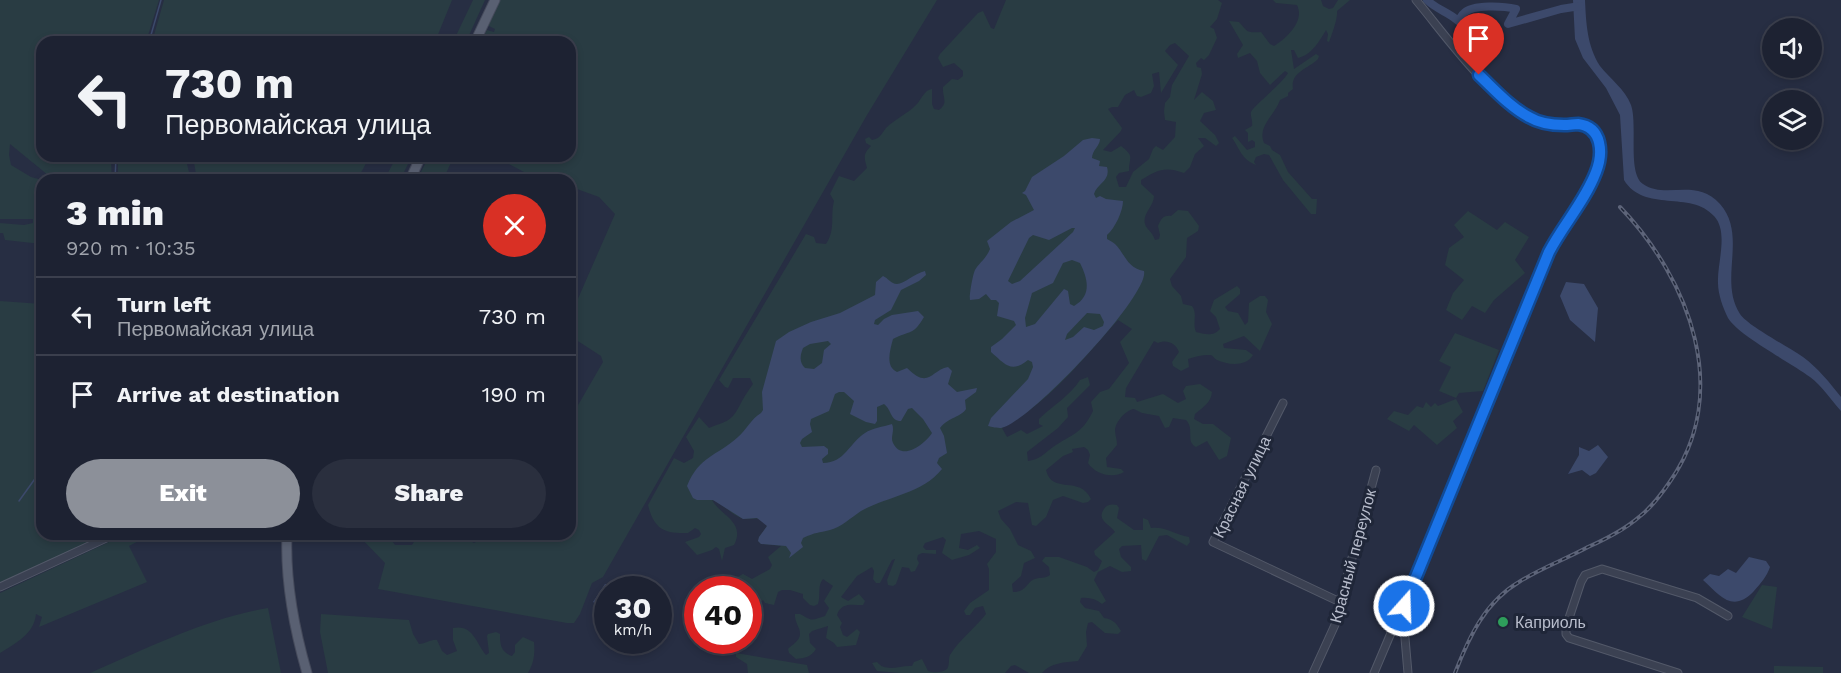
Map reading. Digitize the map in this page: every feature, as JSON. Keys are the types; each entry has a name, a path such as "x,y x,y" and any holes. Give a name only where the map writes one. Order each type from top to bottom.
{"main road":[{"path":"478,36 495,0"},
{"path":"282,540 282,573 301,673"},
{"path":"286,540 287,573 294,632 307,673"}],"street":[{"path":"1374,673 1549,252 1592,181 1600,153 1598,137 1587,127 1579,124 1549,124 1538,121 1508,102 1479,75 1416,0"},
{"name":"Красная улица","path":"1283,403 1213,542 1340,602"},
{"name":"Красный переулок","path":"1313,673 1339,616 1340,602 1376,470"},
{"path":"0,587 102,540"},
{"path":"1678,673 1569,638 1566,634 1566,627 1581,582 1586,575 1602,569 1696,598 1728,616"},
{"path":"1407,596 1403,615 1408,673"}],"shaded area":[{"path":"0,0 159,0 148,36 36,36 36,162 111,162 112,174 47,174 10,144 11,165 36,178 36,243 5,240 3,233 0,233 0,223 24,225 33,223 33,219 0,219"},
{"path":"164,0 452,0 437,36 154,36"},
{"path":"473,0 485,0 469,36 456,36"},
{"path":"499,0 937,0 867,115 604,576 594,576 594,582 574,623 378,589 385,563 363,540 391,540 395,545 412,545 415,540 469,540 474,543 479,540 576,540 576,409 603,362 601,356 576,340 576,303 615,214 599,197 576,190 576,174 528,174 505,162 576,162 576,36 484,36 487,30 494,32 495,29 487,25"},
{"path":"1006,0 1218,0 1222,3 1217,19 1210,27 1214,29 1217,38 1209,55 1196,63 1197,67 1201,68 1202,74 1194,100 1202,92 1213,101 1216,110 1204,113 1200,121 1215,135 1219,143 1216,146 1205,138 1198,138 1204,146 1195,154 1190,167 1184,173 1161,170 1141,180 1141,184 1154,196 1145,217 1145,224 1155,240 1159,239 1158,226 1161,219 1171,216 1178,210 1188,211 1199,226 1198,231 1187,238 1186,257 1170,279 1172,286 1181,296 1183,304 1192,306 1194,309 1196,332 1211,334 1220,329 1216,317 1210,311 1214,300 1237,286 1240,294 1225,307 1228,311 1238,313 1245,325 1248,322 1249,303 1260,296 1265,296 1268,300 1266,312 1272,324 1260,351 1244,336 1223,344 1224,348 1246,350 1253,355 1246,362 1236,364 1217,360 1211,355 1203,355 1188,359 1189,367 1181,371 1173,366 1172,362 1179,352 1176,346 1167,342 1154,341 1126,388 1125,397 1135,398 1137,402 1163,394 1178,403 1186,399 1183,391 1186,386 1200,384 1212,392 1208,402 1195,414 1194,419 1203,424 1213,424 1231,438 1227,456 1219,460 1207,441 1196,447 1191,442 1190,427 1186,420 1173,418 1169,427 1165,428 1159,416 1134,409 1125,414 1117,423 1115,430 1117,445 1106,458 1107,467 1121,469 1124,472 1109,475 1095,470 1088,463 1090,455 1084,447 1072,449 1073,452 1063,456 1046,470 1054,482 1074,486 1086,492 1091,499 1088,502 1083,503 1063,496 1053,500 1046,517 1036,526 1032,525 1028,503 1016,502 998,511 1018,545 1031,551 1035,558 1024,563 1021,576 1012,584 1013,592 1024,589 1035,579 1050,575 1049,567 1042,561 1045,557 1059,557 1087,567 1094,572 1098,570 1102,561 1094,551 1115,532 1102,517 1104,509 1110,505 1117,505 1119,508 1117,518 1134,530 1143,530 1143,518 1148,520 1151,528 1161,528 1189,537 1190,542 1187,546 1167,535 1159,536 1146,561 1142,559 1141,545 1122,546 1119,549 1121,557 1131,567 1131,571 1122,572 1110,566 1098,572 1094,580 1106,601 1102,604 1092,599 1081,598 1080,602 1085,608 1099,611 1104,618 1114,622 1121,631 1118,634 1105,633 1092,622 1088,623 1087,646 1078,661 1053,665 1042,673 1029,673 1015,665 1005,673 900,673 877,671 872,663 877,662 885,667 893,668 912,666 914,662 922,659 928,671 938,672 947,669 950,655 986,614 983,606 975,608 970,615 966,615 964,611 970,603 989,590 987,564 996,552 996,539 979,531 961,534 959,548 968,550 977,545 980,548 969,555 952,560 942,553 946,540 943,537 925,543 923,547 926,550 936,550 936,554 918,555 919,563 915,571 911,572 909,568 902,567 896,584 893,586 888,585 887,580 895,559 892,560 880,583 876,583 873,579 872,567 857,576 841,597 848,601 859,594 865,601 863,605 844,606 837,615 842,623 840,627 843,635 847,637 857,629 860,632 856,645 837,647 826,638 828,626 809,634 810,643 816,649 808,657 796,659 788,649 800,635 795,614 812,619 825,616 829,608 824,601 833,586 823,579 818,604 814,606 803,598 803,594 790,590 778,592 774,605 765,603 762,601 762,576 757,576 770,569 772,565 768,557 781,546 761,544 758,541 767,526 764,522 758,519 741,518 712,500 731,520 737,531 734,545 725,548 722,561 719,549 716,547 697,555 685,542 699,537 701,534 699,530 695,528 688,533 666,531 653,520 648,505 674,458 684,463 693,458 694,451 686,437 699,417 709,428 726,421 736,413 753,384 750,378 733,378 728,388 719,380 806,234 814,237 816,243 826,244 832,228 834,201 830,194 839,176 854,181 867,168 865,156 871,146 866,143 865,139 869,137 872,140 879,137 886,128 916,105 929,90 932,89 934,109 939,110 944,105 943,87 952,79 958,80 963,76 963,71 954,63 943,67 938,58 940,54 978,13 983,11 991,28 994,29","holes":["1175,43 1189,56 1172,85 1170,97 1165,103 1165,120 1176,122 1175,137 1163,150 1156,146 1149,159 1133,172 1126,187 1119,187 1116,177 1119,173 1129,171 1130,157 1121,146 1111,152 1103,150 1122,128 1108,109 1118,107 1125,95 1134,90 1137,96 1141,97 1151,93 1154,86 1152,74 1159,72 1161,93 1178,65 1165,51 1170,45","1118,320 1132,329 1120,342 1129,363 1109,389 1100,392 1091,402 1093,411 1089,419 1071,436 1039,458 1028,461 1027,452 1058,428 1068,417 1067,408 1090,385 1088,377 1080,380 1066,396 1039,419 1039,424 1043,426 1027,434 1021,430 1007,437 1002,428 1019,418 1050,393"]},
{"path":"1273,0 1321,0 1323,6 1329,9 1333,8 1338,0 1350,0 1337,11 1329,42 1326,30 1315,47 1307,54 1298,58 1294,50 1291,50 1294,69 1316,54 1319,56 1294,79 1293,89 1288,96 1280,100 1265,126 1262,137 1264,143 1280,155 1288,172 1312,199 1317,199 1316,214 1311,214 1283,180 1269,155 1256,157 1254,162 1256,165 1251,163 1244,157 1232,138 1235,136 1247,150 1255,147 1255,142 1252,140 1248,142 1248,133 1245,130 1252,126 1251,112 1288,73 1285,71 1270,85 1260,73 1257,61 1250,53 1238,58 1237,54 1243,45 1229,21 1239,22 1250,32 1261,32 1274,46 1293,29 1299,17 1299,11 1297,5 1276,3"},
{"path":"118,162 186,162 190,174 118,174"},
{"path":"194,162 367,162 360,174 196,174"},
{"path":"394,162 409,162 403,174 387,174"},
{"path":"426,162 451,162 446,174 420,174"},
{"path":"1468,211 1497,230 1505,222 1529,237 1515,260 1525,273 1494,300 1485,313 1472,306 1462,320 1446,310 1453,293 1464,280 1445,265 1449,248 1464,237 1454,225"},
{"path":"0,301 36,304 36,540 92,540 0,584"},
{"path":"1455,333 1499,350 1483,391 1459,393 1456,398 1439,391 1451,367 1439,361"},
{"path":"1456,399 1463,412 1453,421 1457,428 1437,445 1414,425 1409,431 1387,419 1394,411 1408,415 1417,406 1423,408 1426,402 1431,407 1435,403 1438,406"},
{"path":"113,540 140,540 129,546 147,582 39,627 42,617 36,614 35,621 28,632 18,642 0,653 0,593"},
{"path":"1762,585 1777,587 1772,629 1742,617"},
{"path":"268,608 281,673 90,673 199,627"},
{"path":"321,614 409,620 419,644 437,640 442,651 447,655 457,651 453,640 453,628 470,632 486,655 489,653 488,634 496,632 500,634 502,648 512,656 515,652 515,645 523,637 534,642 534,658 528,673 328,673 320,632"},
{"path":"736,654 742,654 807,665 809,673 748,673 747,664 736,657"},
{"path":"1774,666 1823,667 1823,673 1774,673"}],"water":[{"path":"1573,0 1585,0 1592,50 1600,66 1625,94 1631,105 1634,124 1635,170 1638,178 1643,184 1661,190 1701,192 1720,204 1728,217 1732,230 1732,287 1734,301 1740,314 1751,324 1814,366 1841,397 1841,411 1814,381 1743,333 1728,318 1718,287 1722,239 1721,230 1714,216 1704,208 1693,204 1643,196 1633,190 1624,180 1620,115 1606,88 1583,58 1575,39"},
{"path":"1100,139 1092,158 1100,161 1099,166 1107,167 1108,172 1094,194 1096,198 1100,196 1123,201 1120,214 1107,235 1107,239 1115,244 1130,264 1144,271 1141,284 1109,330 1060,383 1015,421 1001,428 988,426 991,418 1028,379 1033,367 1032,362 1028,360 1017,366 1008,366 991,352 991,347 1016,325 1014,321 997,316 999,303 991,300 986,294 979,299 970,300 974,272 990,249 987,241 1011,222 1034,210 1026,195 1022,193 1032,177 1083,140","holes":["1075,228 1073,232 1020,281 1012,284 1008,281 1029,238 1033,235 1049,240","1072,260 1080,263 1087,287 1084,297 1074,306 1070,304 1068,291 1064,289 1035,324 1026,327 1025,318 1032,293 1053,283 1063,263","1087,313 1100,314 1104,322 1103,326 1094,330 1084,327 1073,337 1065,340 1067,334"]},
{"path":"925,271 926,275 901,290 891,310 875,320 874,324 878,325 892,315 918,311 924,317 917,327 893,339 889,358 893,370 897,372 907,368 920,378 925,378 948,367 952,371 948,384 957,392 977,388 976,392 965,400 964,412 940,428 947,453 939,458 937,463 942,469 934,477 915,489 861,511 838,527 803,538 801,543 803,547 789,558 791,553 786,546 761,544 758,541 767,526 757,518 743,519 713,500 693,498 687,486 697,468 738,437 763,410 762,392 776,341 789,332 840,313 875,295 876,282 883,276 897,284","holes":["828,341 831,344 824,350 822,363 814,369 805,368 801,359 803,348 810,344","844,392 854,401 850,414 866,422 875,424 877,407 884,404 897,421 901,421 908,409 912,408 932,433 919,446 902,451 893,443 892,424 868,431 837,460 823,463 822,459 828,454 828,449 824,446 802,447 800,443 812,432 811,419 829,411 835,394"]},
{"path":"1566,282 1584,284 1598,308 1595,342 1570,320 1560,296"},
{"path":"1598,445 1608,457 1596,473 1590,476 1582,470 1568,474 1579,455 1579,447 1589,451"},
{"path":"1749,557 1766,561 1770,567 1747,598 1733,602 1727,600 1703,580 1710,574 1719,576 1728,569 1736,573"}],"waterway":[{"path":"151,36 161,0"},
{"path":"1427,0 1458,21 1464,13 1474,8 1516,9 1508,24 1580,6"},
{"path":"115,174 116,162"},
{"path":"19,501 36,477"}],"railway":[{"path":"1455,673 1472,634 1488,610 1507,590 1527,577 1608,537 1633,522 1662,493 1688,448 1698,412 1700,375 1695,339 1683,303 1666,268 1645,236 1620,207"}],"place":[{"name":"Каприоль","path":"1503,622"}],"route":[{"path":"1404,606 1549,252 1592,181 1600,159 1596,134 1587,127 1579,124 1549,124 1538,121 1508,102 1479,75"}]}
